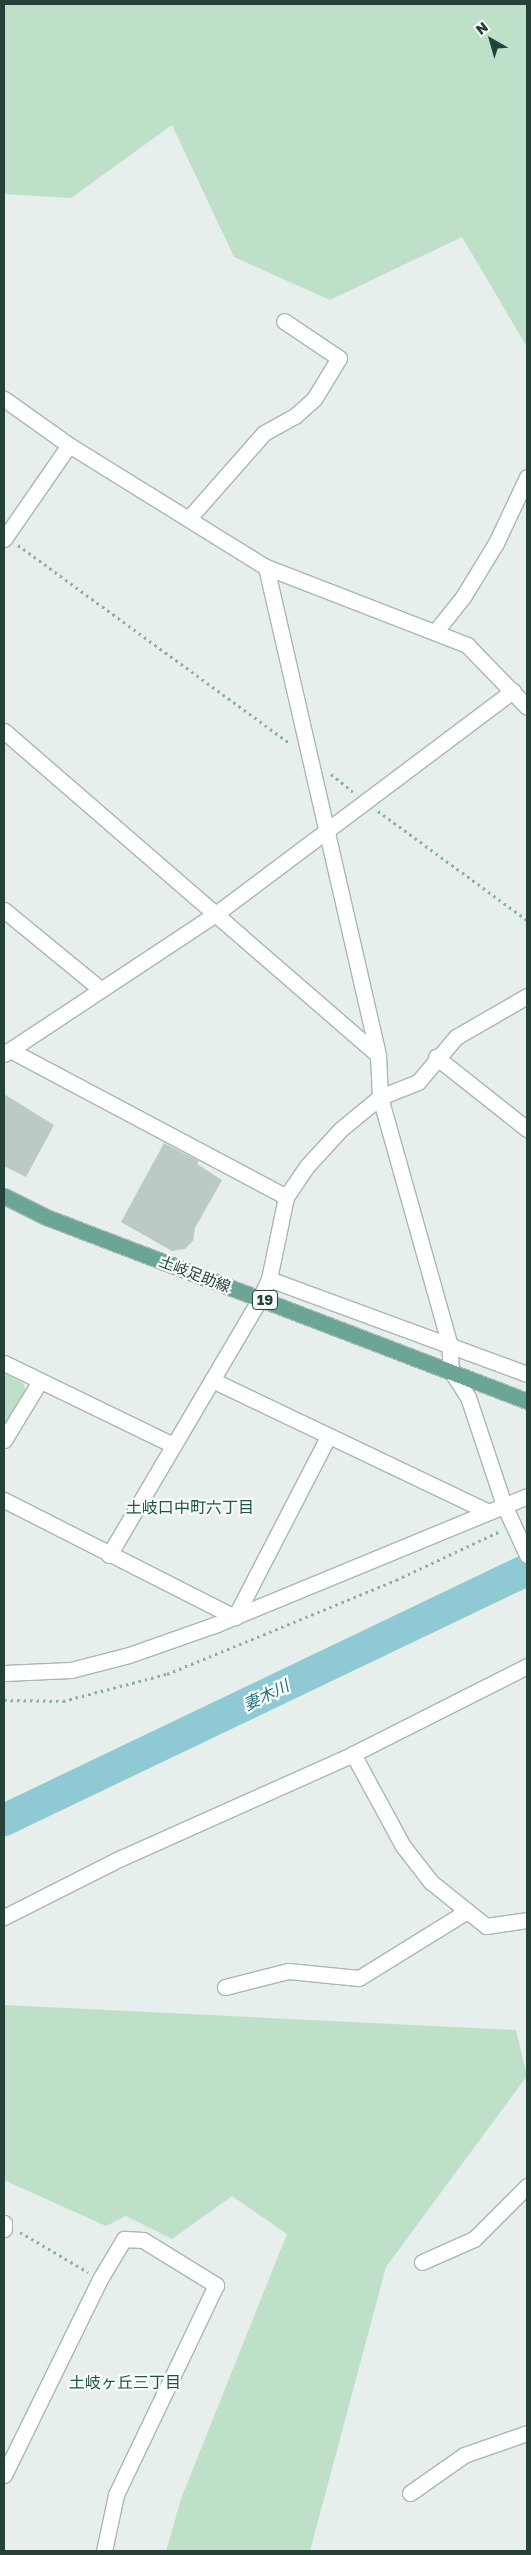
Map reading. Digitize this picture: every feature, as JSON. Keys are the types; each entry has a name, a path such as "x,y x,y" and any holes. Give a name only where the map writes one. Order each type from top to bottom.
{"main road":[{"name":"土岐足助線","path":"4,1196 46,1217 527,1401"}],"street":[{"path":"189,518 264,433 295,416 314,399 339,358 284,321"},
{"path":"4,399 69,445 266,567 467,645 513,690 527,707"},
{"path":"5,537 69,445"},
{"path":"435,632 463,597 496,542 527,477"},
{"path":"266,567 307,756 329,832 378,1055 380,1098 448,1342 450,1371 468,1397 504,1505 527,1554"},
{"path":"286,1197 7,1052 99,988 217,913 329,832 364,801 513,690"},
{"path":"6,737 217,913 378,1055"},
{"path":"4,910 99,988"},
{"path":"108,1555 260,1299 269,1279 286,1197 323,1147 380,1098 418,1082 436,1057 456,1037 527,996"},
{"path":"436,1057 527,1129"},
{"path":"269,1279 448,1342 527,1374"},
{"path":"4,1363 173,1446"},
{"path":"212,1380 328,1438 485,1510"},
{"path":"4,1440 40,1381"},
{"path":"234,1617 328,1438"},
{"path":"4,1673 71,1670 130,1655 234,1617 485,1510 527,1496"},
{"path":"4,1500 108,1555 234,1617"},
{"path":"4,1917 121,1858 353,1754 527,1666"},
{"path":"353,1754 403,1846 431,1882 486,1926 527,1920"},
{"path":"225,1987 288,1971 359,1978 467,1910"},
{"path":"422,2262 474,2239 527,2186"},
{"path":"4,2475 100,2279 124,2239 143,2240 216,2285 116,2495 104,2551"},
{"path":"410,2493 464,2455 527,2433"}],"path":[{"path":"5,537 307,756"},
{"path":"328,772 364,801 527,920"},
{"path":"4,1700 62,1701 167,1674 396,1580 514,1526"},
{"path":"5,2225 100,2279"}],"green space":[{"path":"4,4 527,4 527,347 462,237 330,300 234,257 172,125 71,198 4,194"},
{"path":"4,1373 23,1383 26,1391 4,1427"},
{"path":"4,2005 516,2030 527,2076 386,2267 310,2551 166,2551 181,2499 287,2234 232,2196 172,2239 126,2216 106,2226 6,2181 4,2184"}],"building":[{"path":"4,1094 54,1125 26,1177 4,1166"},
{"path":"164,1143 199,1161 197,1164 222,1180 195,1228 193,1241 185,1249 172,1251 121,1222"}],"waterway":[{"name":"妻木川","path":"4,1820 527,1570"}],"district":[{"name":"土岐口中町六丁目","path":"190,1507"},
{"name":"土岐ヶ丘三丁目","path":"125,2382"}]}
